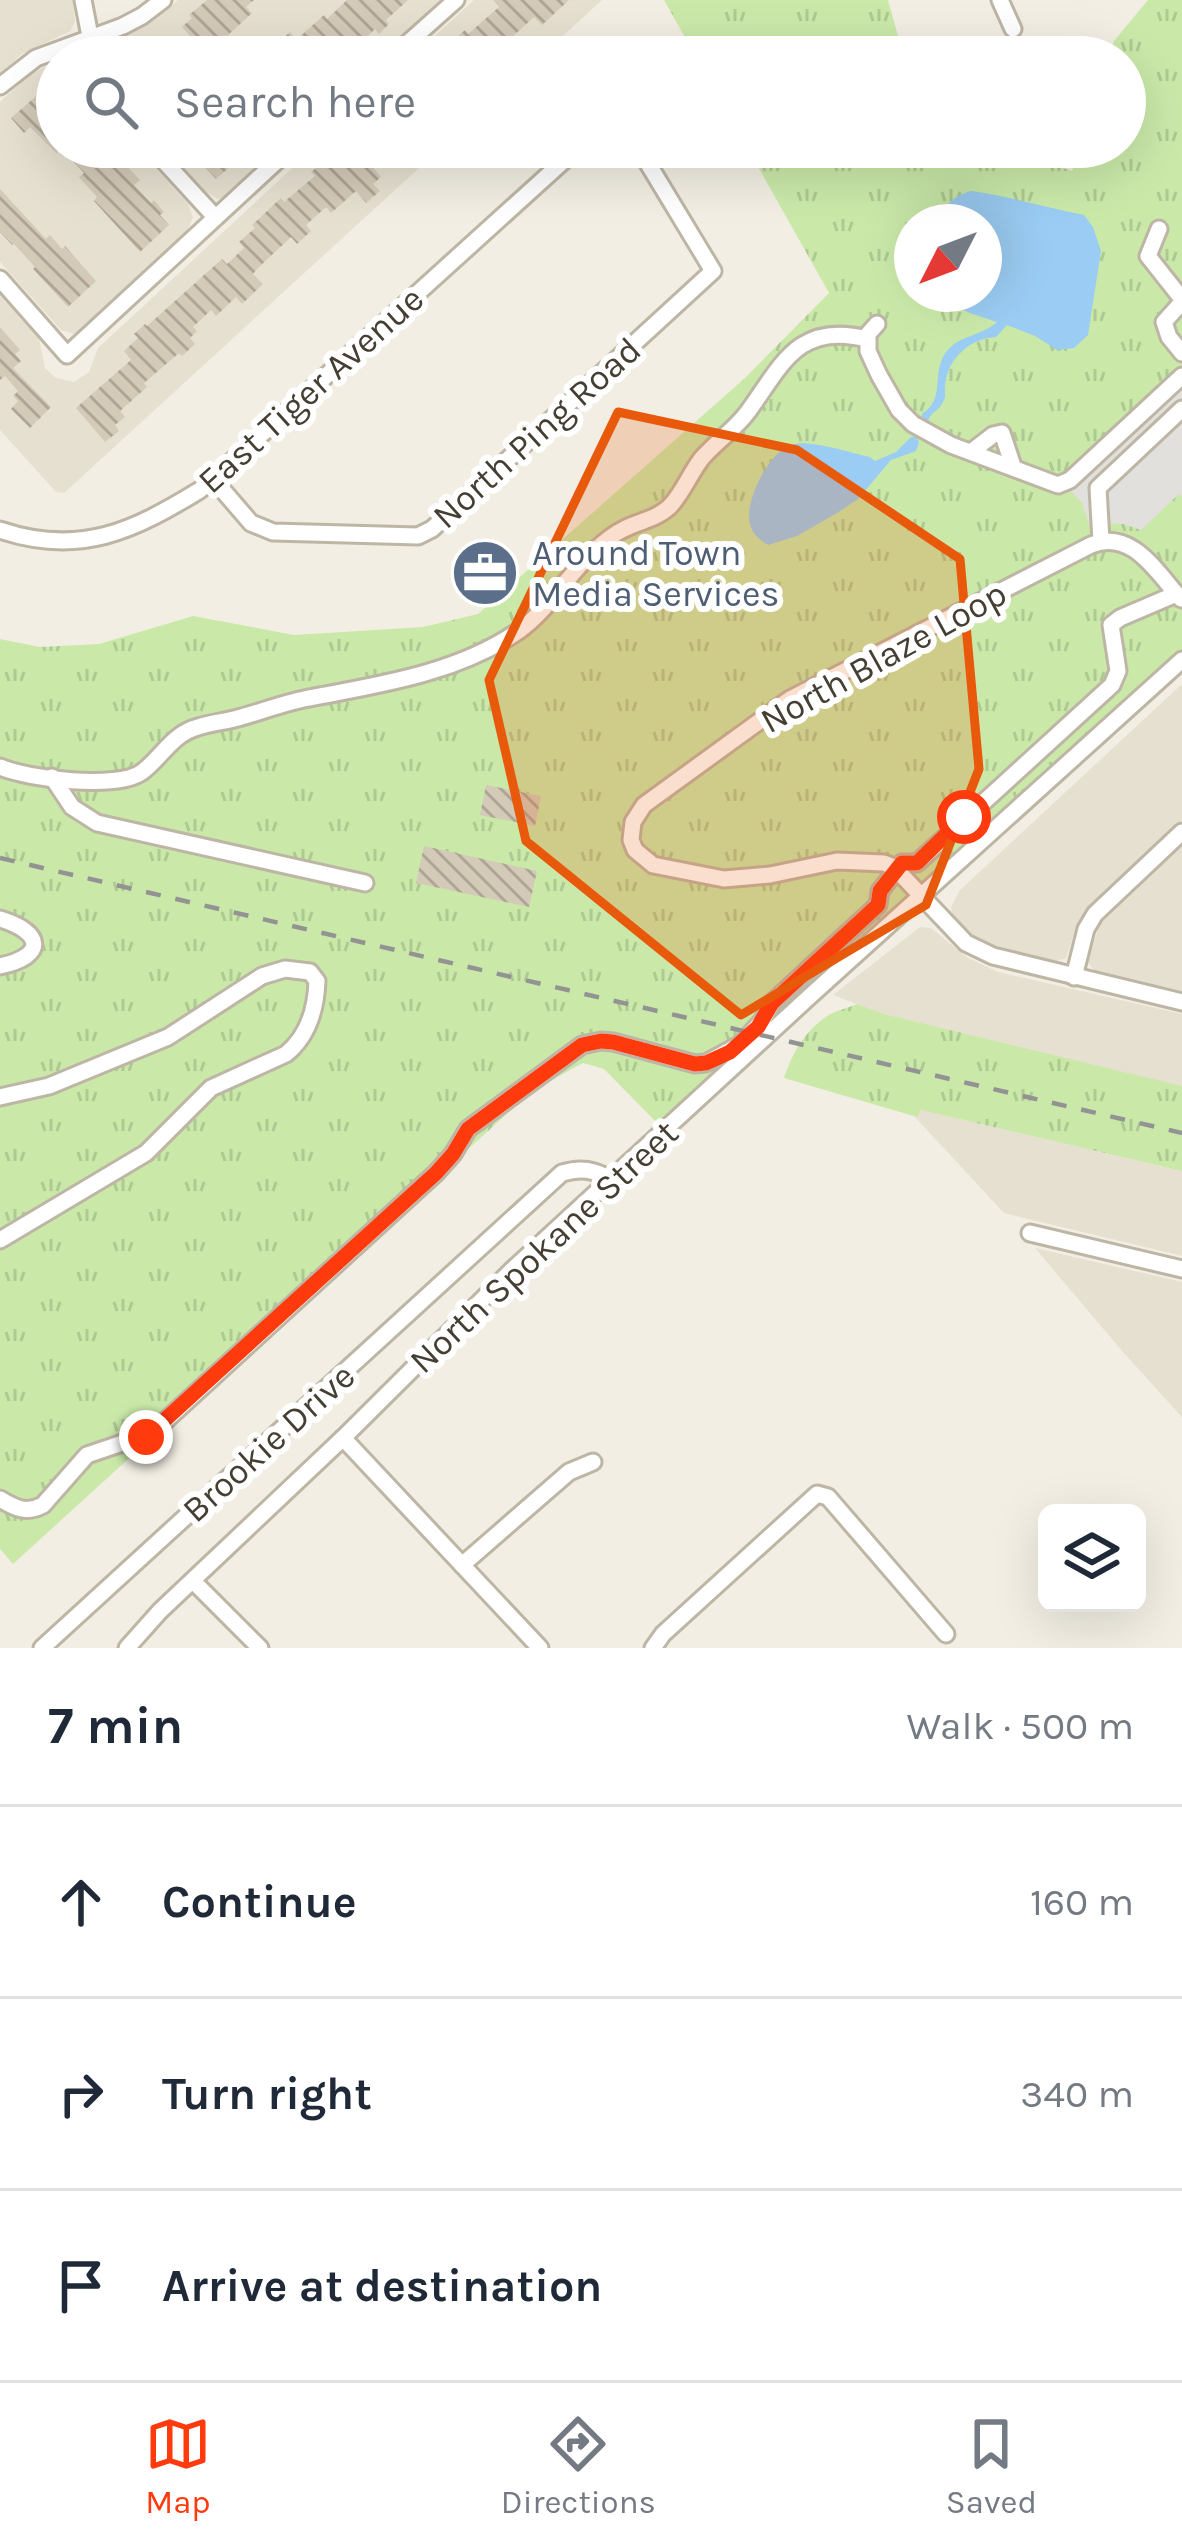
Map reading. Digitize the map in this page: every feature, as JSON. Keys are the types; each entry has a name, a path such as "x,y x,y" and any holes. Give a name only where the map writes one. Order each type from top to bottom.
{"street":[{"path":"83,0 89,36"},
{"path":"96,36 142,16 164,0"},
{"path":"416,36 456,0"},
{"path":"1000,0 1013,29"},
{"path":"0,86 36,58"},
{"path":"170,168 214,217"},
{"path":"0,279 67,355 269,168"},
{"name":"East Tiger Avenue","path":"0,530 49,541 122,532 153,519 214,480 556,168"},
{"name":"North Ping Road","path":"214,480 251,523 273,532 418,536 432,529 713,271 651,168"},
{"path":"1159,229 1148,256 1182,300 1164,322 1168,337 1182,353"},
{"path":"0,767 79,781 124,780 143,772 171,742 191,729 298,700 385,685 506,639 530,622 578,567 614,535 672,505 692,472 742,418 774,370 808,341 872,332 871,360 904,416 934,437 1058,485 1070,480 1182,376"},
{"path":"0,1499 20,1510 35,1509 87,1455 152,1433 436,1173 468,1129 570,1052 601,1041 706,1063 730,1052 758,1027 772,1003 878,905 880,891 902,863 917,863 1116,680 1118,660 1111,625 1179,597 1127,543 1101,541 1098,488 1182,409"},
{"path":"970,452 1002,434 1013,466"},
{"name":"North Blaze Loop","path":"897,871 884,863 837,861 724,879 653,865 635,850 631,831 644,805 790,699 1101,541"},
{"name":"North Spokane Street","path":"127,1648 512,1270 1182,660"},
{"path":"52,777 71,807 98,823 365,884"},
{"path":"1074,977 1086,929 1095,914 1182,832"},
{"path":"897,871 966,943 993,956 1182,1002"},
{"path":"0,919 30,932 34,944 27,957 0,966"},
{"path":"0,1097 50,1086 168,1037 275,970 310,972 317,981 307,1028 296,1046 212,1088 146,1153 0,1240"},
{"name":"Brookie Drive","path":"42,1648 562,1173 578,1168 611,1178"},
{"path":"1030,1233 1182,1269"},
{"path":"343,1438 540,1648"},
{"path":"462,1565 568,1472 593,1462"},
{"path":"653,1648 817,1495 827,1497 946,1634"},
{"path":"193,1581 260,1648"}],"highlighted area":[{"path":"618,412 797,450 960,559 979,769 926,905 741,1015 526,841 489,680"}],"shaded area":[{"path":"0,0 73,0 75,22 70,31 36,36 36,47 0,73"},
{"path":"178,0 441,0 401,36 124,36"},
{"path":"474,0 602,0 563,36 435,36"},
{"path":"36,72 36,168 155,168 188,204 193,217 187,231 74,334 61,330 0,262 0,102"},
{"path":"183,168 257,168 225,197 218,199"},
{"path":"292,168 419,168 64,493 56,492 0,430 0,296 39,339 45,368 56,378 74,382 89,372 98,348"},
{"path":"1182,382 1182,497 1179,494 1141,530 1123,524 1090,527 1082,503 1068,488"},
{"path":"1182,684 1182,821 1096,899 1078,921 1066,958 1056,961 1010,953 961,929 951,907 960,890"},
{"path":"1182,847 1182,992 1096,972 1088,958 1100,924"},
{"path":"920,927 931,928 968,958 998,972 1182,1014 1182,1087 883,1014 833,995"},
{"path":"921,1110 1182,1171 1182,1256 1004,1213 914,1116"},
{"path":"1035,1248 1182,1282 1182,1417 1123,1352"}],"green space":[{"path":"664,0 888,0 898,36 684,36"},
{"path":"1148,0 1182,0 1182,660 664,1130 604,1069 583,1063 532,1091 13,1564 0,1549 0,639 40,647 99,644 193,616 294,635 423,627 478,614 745,378 829,293 759,168 1146,168 1146,36 1118,36"},
{"path":"857,1004 1182,1086 1182,1171 921,1110 917,1117 784,1078 813,1027 832,1013"}],"water":[{"path":"971,191 1084,215 1101,251 1088,335 1074,348 1057,350 1007,325 996,337 969,346 950,367 944,400 927,425 920,423 922,414 934,400 946,352 997,322 971,312 1002,312 1002,204 949,204"},
{"path":"917,437 916,451 891,460 858,499 837,513 797,536 768,545 753,531 749,514 755,490 785,448 811,444 875,461 896,452"}],"building":[{"path":"207,0 254,0 246,7 252,13 229,36 190,36 182,27 192,18 189,15"},
{"path":"347,0 408,0 386,20 389,24 379,34 375,29 368,36 300,36 324,15 327,19"},
{"path":"493,0 569,0 542,25 534,17 513,36 458,36 465,30 468,34 499,7"},
{"path":"36,96 36,133 30,127 24,133 11,118"},
{"path":"79,168 129,168 140,180 134,185 151,203 154,200 169,225 140,252 94,201 97,197 79,177 84,173"},
{"path":"206,168 228,168 216,179"},
{"path":"316,168 374,168 381,177 373,184 380,191 366,203 356,191 331,213 326,207 306,225 311,231 297,244 291,237 257,269 253,274 263,284 242,304 236,297 216,316 211,310 193,327 197,331 190,338 195,344 144,383 147,387 120,411 125,417 115,425 119,431 105,442 76,408 131,360 124,351 138,338 134,334 222,259 227,264 244,248 239,242 255,228 252,225 315,176 311,172"},
{"path":"0,189 46,239 50,235 62,249 65,246 96,281 68,307 0,232"},
{"path":"0,327 20,350 15,354 21,361 13,368 51,407 30,428 11,409 18,401 13,396 18,391 5,376 0,380"},
{"path":"486,785 541,796 535,826 480,815"},
{"path":"424,846 537,871 529,907 416,883"}],"railway":[{"path":"0,858 1182,1133"}],"place":[{"name":"Around Town Media Services","path":"485,573"}],"route":[{"path":"146,1437 436,1173 474,1123 582,1045 601,1041 695,1064 730,1052 758,1027 772,1003 878,905 880,891 902,863 917,863 964,817"}]}
